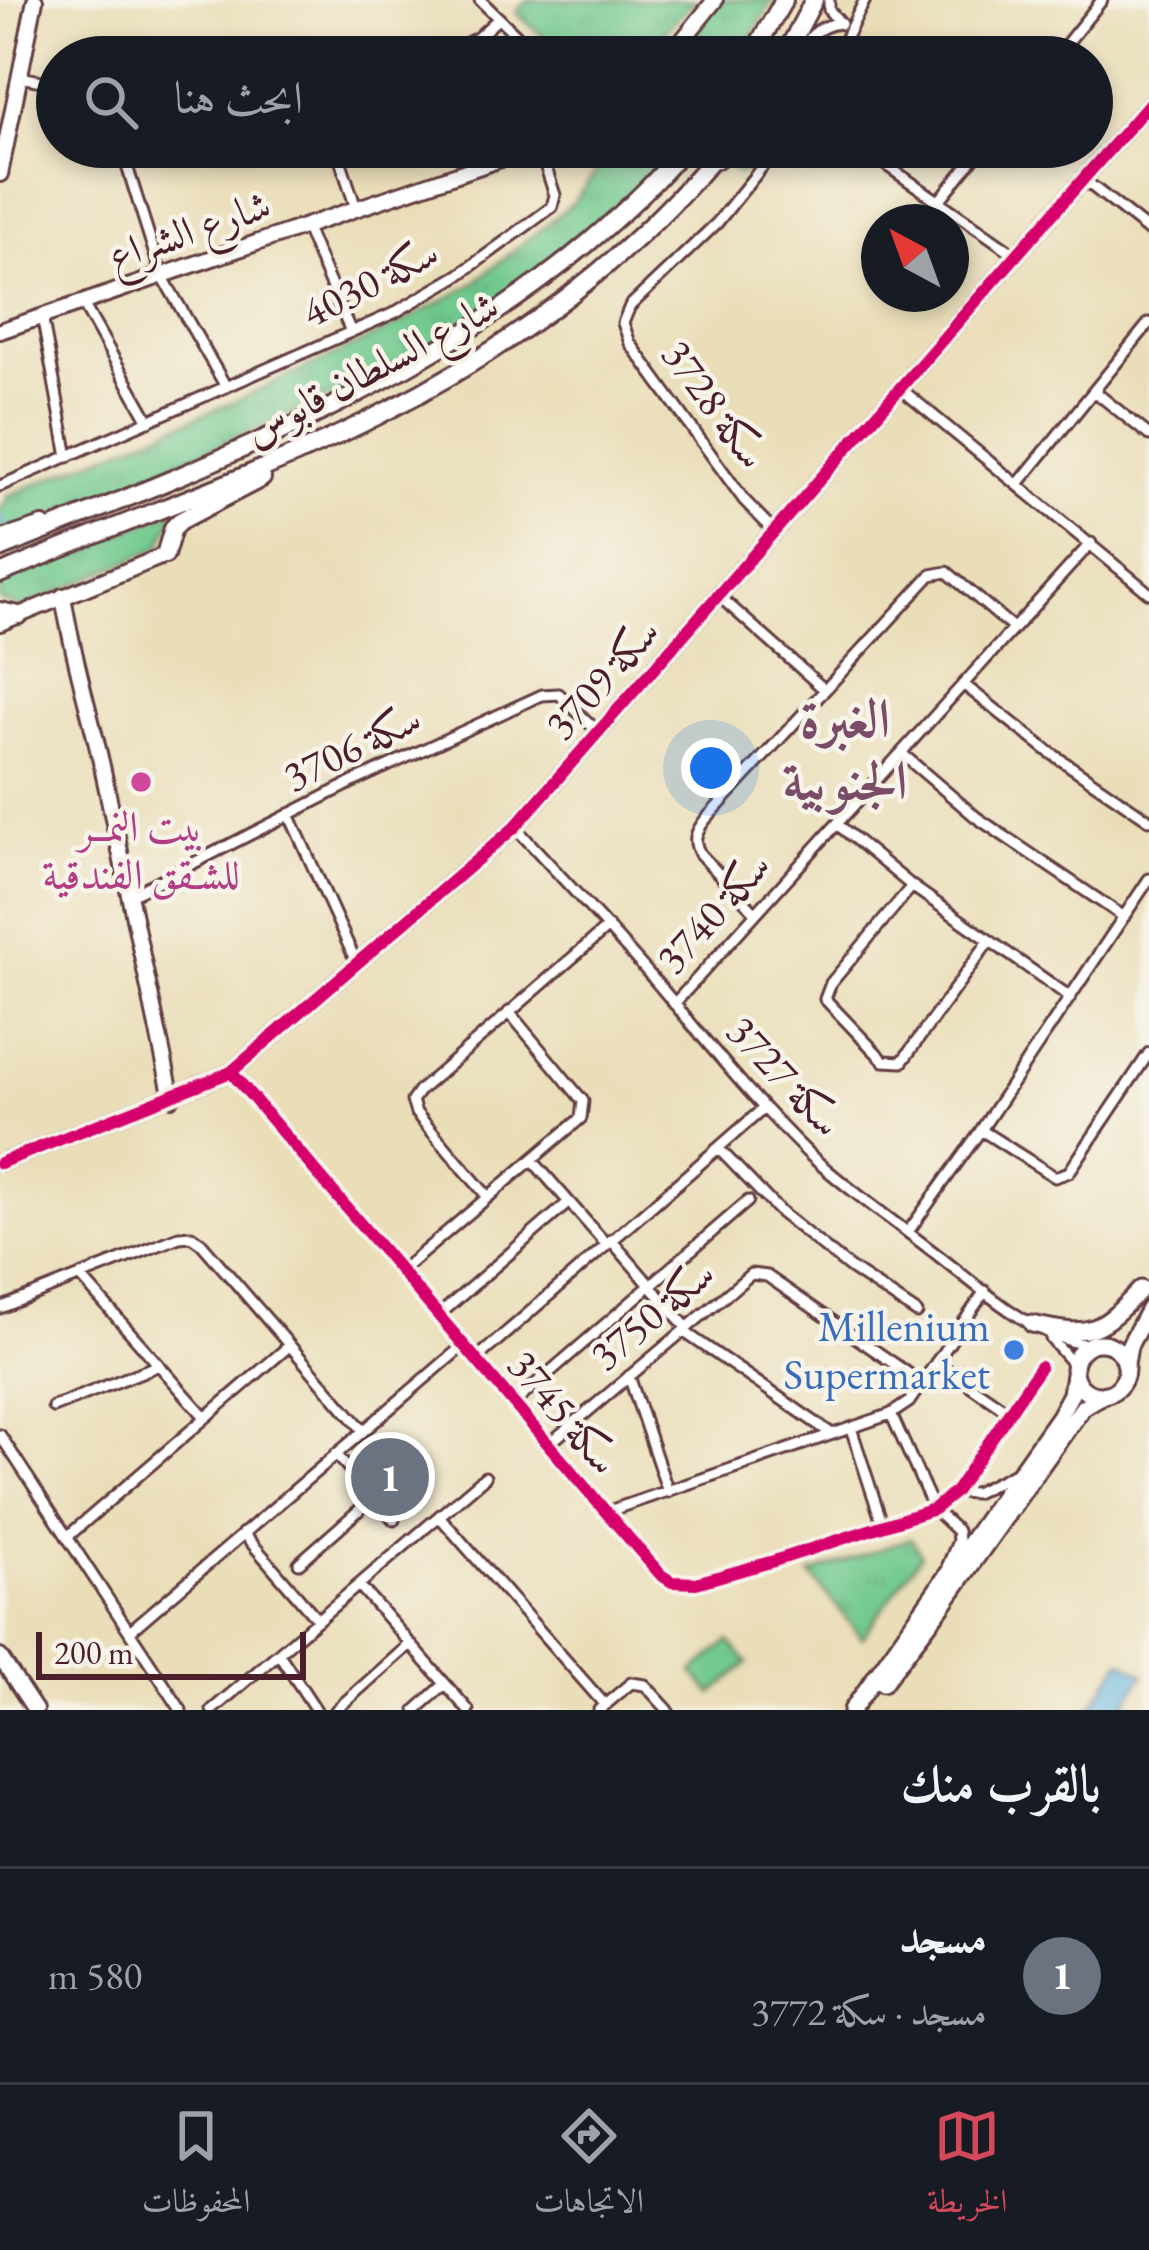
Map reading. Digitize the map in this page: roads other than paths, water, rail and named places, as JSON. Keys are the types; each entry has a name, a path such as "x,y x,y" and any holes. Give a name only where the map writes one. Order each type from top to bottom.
{"highway":[{"path":"763,36 784,0"},
{"path":"795,36 814,0"},
{"name":"شارع السلطان قابوس","path":"0,549 336,404 433,352 551,274 665,168"},
{"name":"شارع السلطان قابوس","path":"0,574 378,416 464,368 536,322 602,270 705,168"},
{"path":"165,555 180,520 378,416"}],"main road":[{"path":"1038,1328 1087,1331 1117,1314 1145,1283"},
{"path":"852,1710 1065,1405 1078,1354 1124,1316 1145,1283"},
{"path":"864,1710 1083,1407 1122,1382 1129,1346 1149,1309"},
{"path":"1092,1344 1116,1348 1125,1367"},
{"path":"1074,1370 1082,1388 1105,1394"}],"street":[{"path":"0,174 4,131 35,0"},
{"path":"479,0 517,36"},
{"path":"686,36 716,0"},
{"path":"829,0 829,10 838,22 851,29"},
{"path":"847,36 865,0"},
{"path":"1073,36 1102,0"},
{"path":"479,36 499,18"},
{"path":"811,36 823,25 838,22"},
{"path":"20,76 36,79"},
{"name":"سكة 3709","path":"1113,144 1149,104"},
{"path":"128,168 161,274 226,388"},
{"path":"343,168 356,208"},
{"name":"شارع الشراع","path":"0,331 475,168"},
{"name":"سكة 4030","path":"0,486 394,314 552,207 555,195 545,168"},
{"path":"687,190 712,168"},
{"name":"سكة 3728","path":"761,168 717,223 630,306 623,323 630,343 744,500 775,532"},
{"path":"890,168 1016,255"},
{"path":"938,202 966,168"},
{"name":"سكة 3709","path":"0,1163 231,1072 514,827 1092,168"},
{"path":"1082,179 1149,231"},
{"path":"305,226 351,332"},
{"path":"82,302 149,422"},
{"path":"42,316 68,457"},
{"path":"1018,484 1149,323"},
{"path":"901,389 1149,592"},
{"path":"1094,391 1149,435"},
{"path":"0,539 100,509"},
{"name":"سكة 3740","path":"674,1004 1090,543"},
{"path":"0,623 165,555"},
{"path":"757,913 700,854 694,844 696,832 931,575 947,572 1013,628"},
{"path":"64,596 172,1098"},
{"path":"719,596 824,690"},
{"path":"18,612 56,620 70,639"},
{"path":"963,684 1048,751 1149,820"},
{"name":"سكة 3706","path":"131,896 289,814 542,695 559,694 597,731"},
{"path":"901,753 976,817 1124,917"},
{"path":"289,814 357,964"},
{"path":"837,824 912,886 1070,997"},
{"name":"سكة 3727","path":"514,827 811,1155 1038,1328 1068,1342 1092,1344"},
{"path":"908,1232 1149,879"},
{"path":"912,886 831,983 825,999 884,1061 902,1062 989,941"},
{"path":"488,1197 416,1113 412,1102 419,1090 608,927"},
{"path":"401,1271 581,1118 584,1101 509,1012"},
{"path":"981,1130 1042,1172 1055,1177 1069,1172 1149,1052"},
{"name":"سكة 3745","path":"231,1072 606,1512 672,1582 687,1584 773,1561 934,1509 956,1492"},
{"path":"476,1358 764,1108"},
{"path":"718,1148 780,1212 917,1313"},
{"path":"532,1160 685,1329 833,1434"},
{"path":"514,1403 748,1201"},
{"path":"439,1315 569,1202"},
{"path":"0,1308 191,1236 363,1430"},
{"name":"سكة 3750","path":"549,1444 751,1274 767,1276 922,1383"},
{"path":"80,1276 205,1417"},
{"path":"606,1512 890,1414 909,1402 985,1291"},
{"name":"سكة 3727","path":"1038,1328 1074,1370"},
{"path":"130,1631 464,1345"},
{"path":"67,1538 289,1346"},
{"path":"936,1362 1009,1412"},
{"path":"53,1406 159,1366"},
{"path":"956,1492 1040,1367"},
{"path":"629,1376 668,1492"},
{"path":"890,1414 934,1509 957,1531 958,1541 941,1582"},
{"path":"851,1428 883,1526"},
{"path":"0,1435 181,1710"},
{"path":"335,1454 394,1520"},
{"path":"956,1492 975,1493 1018,1472"},
{"path":"212,1710 485,1477"},
{"path":"299,1563 374,1497"},
{"path":"440,1516 602,1708 631,1683 645,1685 668,1710"},
{"path":"243,1533 318,1620"},
{"path":"359,1585 468,1710"},
{"path":"336,1710 410,1644"},
{"path":"279,1654 316,1710"},
{"path":"0,1658 35,1710"},
{"path":"416,1710 445,1684"}],"water":[{"path":"1122,1660 1144,1675 1121,1710 1089,1710"}],"waterway":[{"path":"0,514 7,528"}],"place":[{"name":"بيت النمــر للشـقق الفندقية","path":"141,782"},
{"name":"Millenium Supermarket","path":"1014,1350"},
{"name":"مسجد","path":"390,1477"}],"district":[{"name":"الغبرة الجنوبية","path":"845,750"}]}
